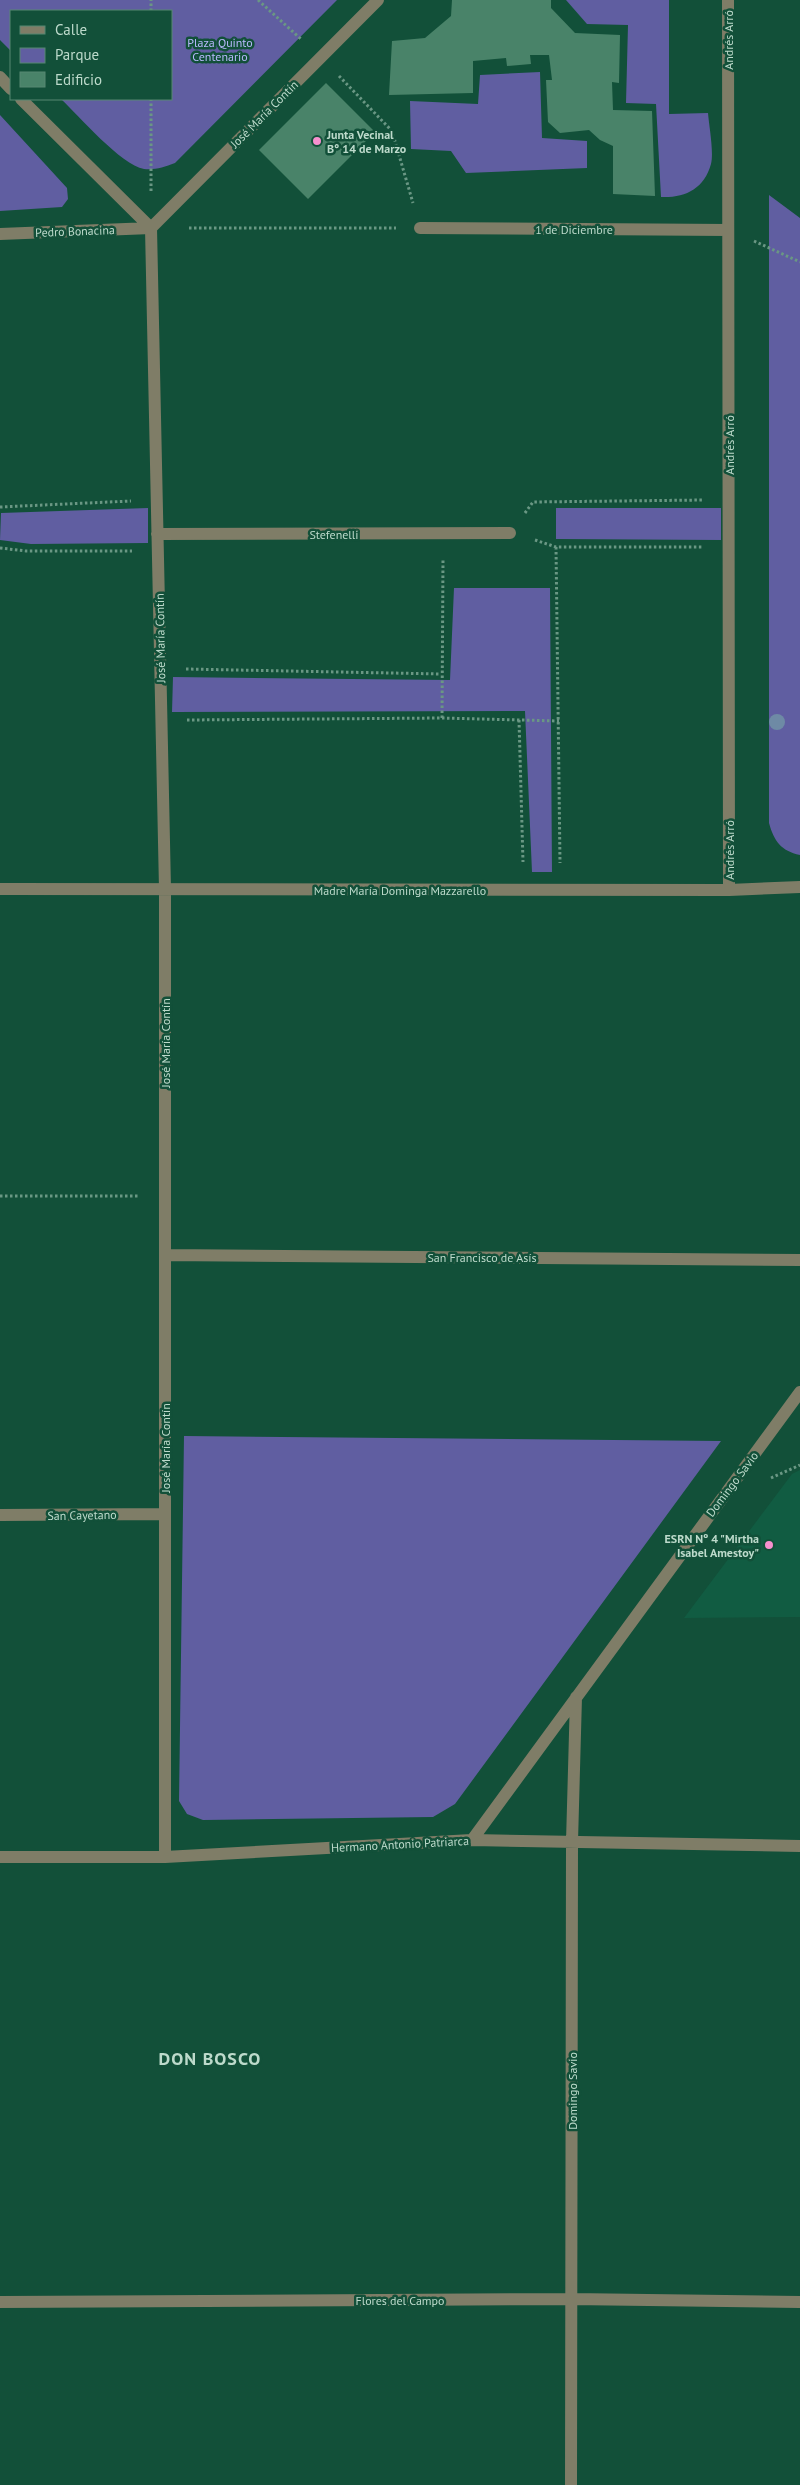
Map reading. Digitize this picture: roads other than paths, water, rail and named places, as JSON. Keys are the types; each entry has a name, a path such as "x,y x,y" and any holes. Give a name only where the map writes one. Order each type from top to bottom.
{"street":[{"name":"José María Contín","path":"165,1857 165,890 151,228 378,0"},
{"name":"Andrés Arró","path":"728,0 729,890"},
{"path":"0,77 10,87"},
{"path":"23,100 151,228"},
{"name":"Pedro Bonacina","path":"0,234 151,228"},
{"name":"1 de Diciembre","path":"420,228 728,230"},
{"name":"Stefenelli","path":"157,534 510,533"},
{"name":"Madre María Dominga Mazzarello","path":"0,889 729,890 800,887"},
{"name":"San Francisco de Asís","path":"165,1255 800,1260"},
{"name":"Domingo Savio","path":"472,1840 800,1392"},
{"name":"San Cayetano","path":"0,1515 165,1514"},
{"name":"Domingo Savio","path":"571,2485 572,1842 576,1697"},
{"name":"Hermano Antonio Patriarca","path":"0,1857 165,1857 472,1840 800,1846"},
{"name":"Flores del Campo","path":"0,2302 571,2300 800,2302"}],"place":[{"name":"Junta Vecinal B° 14 de Marzo","path":"317,141"},
{"name":"ESRN Nº 4 \"Mirtha Isabel Amestoy\"","path":"769,1545"}],"district":[{"name":"DON BOSCO","path":"210,2058"}],"park label":[{"name":"Plaza Quinto Centenario","path":"220,49"}]}
